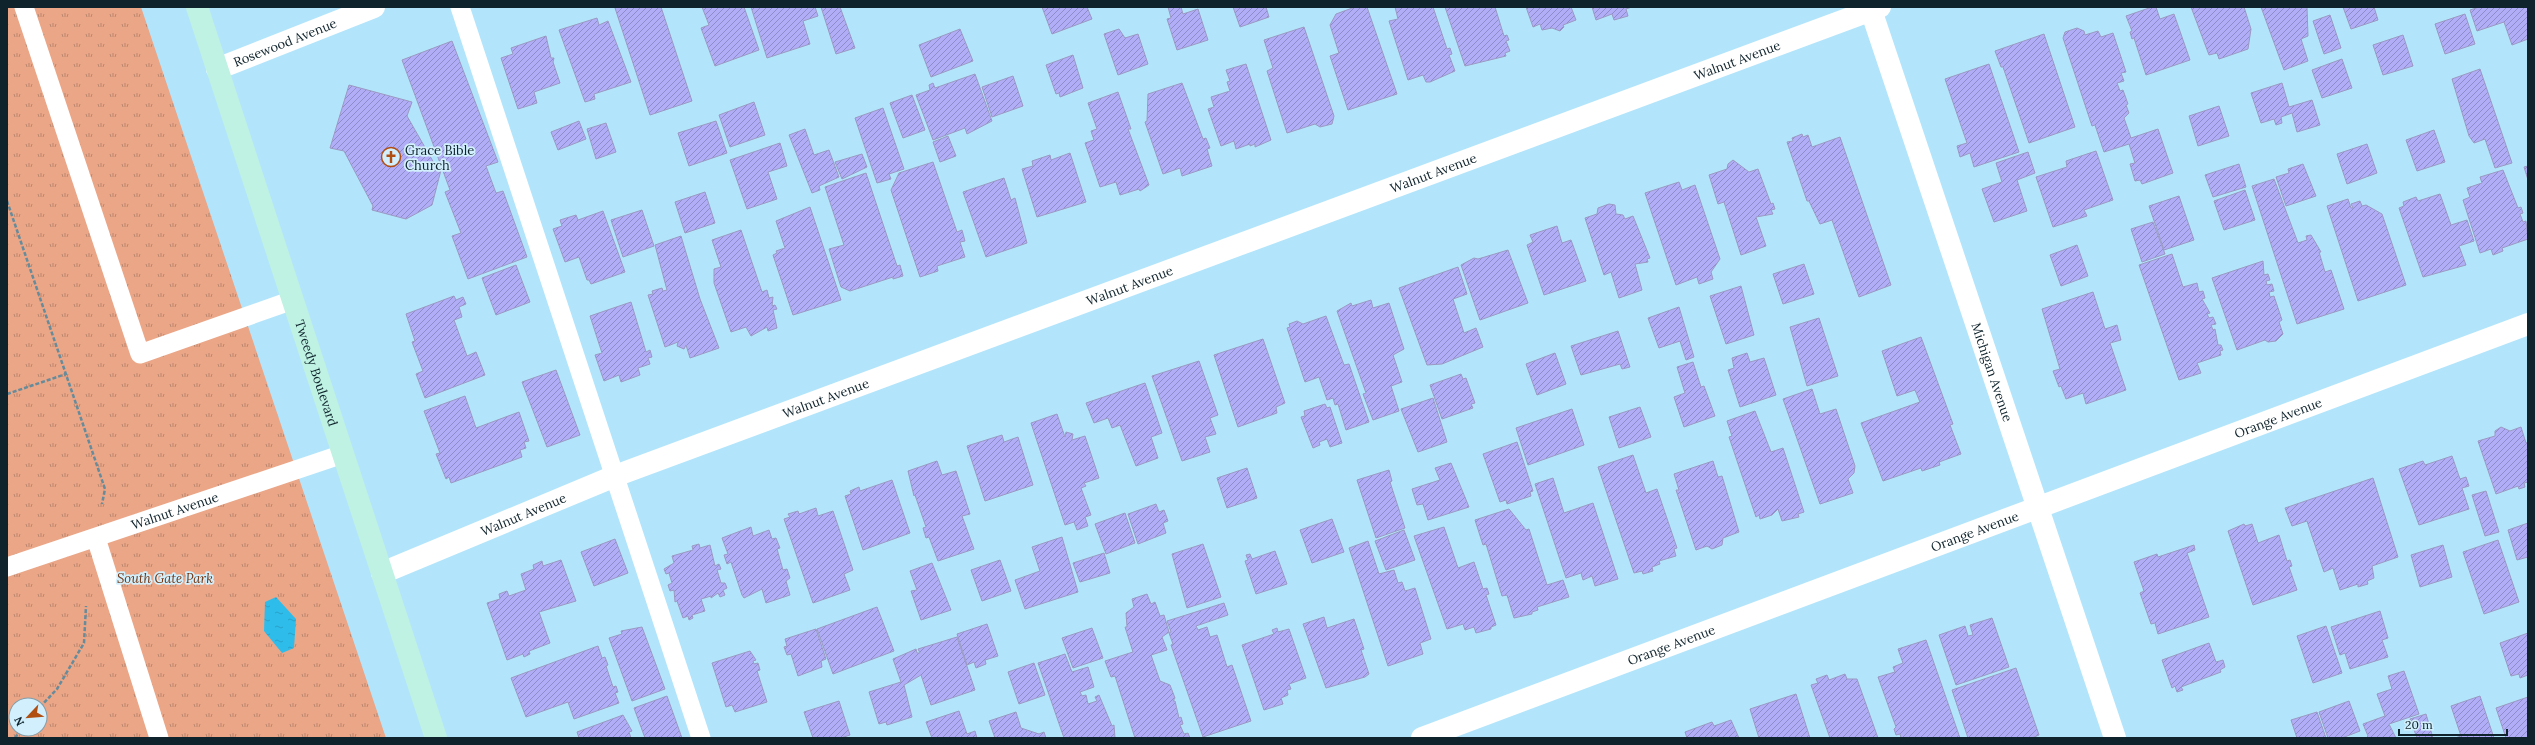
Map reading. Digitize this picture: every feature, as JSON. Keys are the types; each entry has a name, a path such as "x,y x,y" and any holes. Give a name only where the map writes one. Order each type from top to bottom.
{"main road":[{"name":"Tweedy Boulevard","path":"197,7 436,738"}],"street":[{"name":"Rosewood Avenue","path":"217,69 374,7"},
{"name":"Walnut Avenue","path":"382,573 615,476 1874,8"},
{"name":"Michigan Avenue","path":"1874,8 2115,738"},
{"name":"Orange Avenue","path":"1422,738 2528,324"}],"lane":[{"path":"24,7 140,354 293,300"},
{"path":"460,7 701,738"},
{"name":"Walnut Avenue","path":"7,567 343,454"},
{"path":"96,538 159,738"}],"path":[{"path":"7,201 105,489 96,538"},
{"path":"7,394 66,374"},
{"path":"48,699 58,689 84,643 86,599"}],"green space":[{"name":"South Gate Park","path":"7,7 141,7 386,738 7,738"}],"water":[{"path":"276,597 296,619 294,648 282,653 264,631 265,602"}],"building":[{"path":"661,7 692,101 650,115 615,8"},
{"path":"702,7 744,7 759,50 715,66 701,28 709,25"},
{"path":"751,7 815,7 818,16 803,21 810,44 767,58"},
{"path":"821,7 840,7 855,48 836,54"},
{"path":"1042,7 1087,7 1092,19 1052,34"},
{"path":"1168,7 1181,7 1183,14 1198,9 1208,40 1177,50 1167,19 1171,18"},
{"path":"1233,7 1266,7 1269,17 1240,27"},
{"path":"1355,7 1367,7 1397,94 1348,110 1330,56 1339,53 1330,25 1336,14"},
{"path":"1395,7 1433,7 1447,49 1450,48 1452,54 1449,55 1455,71 1430,82 1426,82 1423,75 1408,80 1389,21 1398,19"},
{"path":"1445,7 1495,7 1504,36 1507,35 1509,40 1506,41 1510,51 1505,53 1506,56 1465,66"},
{"path":"1526,7 1571,7 1576,20 1563,25 1564,27 1560,31 1552,28 1542,30 1540,24 1533,27"},
{"path":"1592,7 1632,7 1626,9 1628,16 1614,20 1612,14 1596,20"},
{"path":"2156,7 2160,19 2174,14 2190,60 2146,75 2134,38 2132,39 2130,32 2132,31 2126,16"},
{"path":"2191,7 2244,7 2251,29 2248,49 2219,59 2217,53 2209,55"},
{"path":"2261,7 2307,7 2308,36 2301,39 2308,61 2284,70"},
{"path":"2343,7 2374,7 2378,20 2351,29"},
{"path":"2479,7 2528,7 2528,39 2512,45 2504,22 2477,31 2470,10"},
{"path":"2465,14 2475,44 2445,54 2435,24"},
{"path":"2330,15 2341,48 2324,54 2313,21"},
{"path":"597,18 599,25 608,21 631,82 594,94 595,99 585,102 559,30"},
{"path":"1304,27 1334,116 1332,124 1320,127 1315,124 1287,133 1267,71 1273,68 1264,40"},
{"path":"2077,28 2084,31 2085,35 2098,31 2101,37 2113,33 2126,72 2121,73 2124,81 2117,83 2120,91 2123,90 2128,104 2126,105 2129,113 2124,118 2131,138 2158,129 2173,173 2142,184 2140,180 2135,181 2130,164 2135,163 2129,144 2104,152 2095,125 2092,126 2063,38 2065,32"},
{"path":"960,29 973,61 931,77 919,45"},
{"path":"1119,29 1125,38 1138,34 1148,64 1118,75 1104,34"},
{"path":"2044,34 2075,127 2029,143 2003,67 2001,67 1995,51"},
{"path":"2403,35 2413,66 2383,75 2373,45"},
{"path":"546,36 551,58 554,58 553,62 560,83 534,92 537,103 518,109 501,58 513,54 511,48"},
{"path":"452,41 498,162 486,166 496,193 503,191 527,257 468,279 452,236 461,233 445,192 450,190 402,60"},
{"path":"1073,55 1083,88 1060,97 1059,93 1056,94 1046,65"},
{"path":"2342,59 2352,88 2322,98 2312,70"},
{"path":"1246,64 1271,140 1255,147 1255,144 1250,146 1250,144 1236,149 1234,141 1221,146 1208,109 1214,107 1211,97 1230,91 1227,82 1230,81 1226,70"},
{"path":"1989,64 2019,152 1974,167 1970,153 1960,157 1957,146 1967,143 1945,79"},
{"path":"2480,69 2512,163 2495,168 2485,139 2474,143 2469,136 2452,79"},
{"path":"975,74 992,121 967,134 965,128 933,140 916,95 930,90 929,85 933,83 935,88"},
{"path":"1013,76 1023,106 992,117 982,87"},
{"path":"1182,83 1203,139 1206,138 1210,148 1207,149 1212,166 1182,176 1180,168 1163,174 1145,122 1147,121 1148,94"},
{"path":"2282,83 2289,107 2312,100 2320,125 2297,132 2292,113 2281,117 2282,123 2276,125 2274,119 2261,123 2251,93"},
{"path":"349,85 412,102 407,116 438,170 441,170 432,205 406,219 372,210 373,206 344,151 330,148"},
{"path":"1118,92 1131,129 1128,129 1149,185 1140,191 1139,189 1120,195 1116,182 1100,187 1085,143 1094,140 1091,131 1097,129 1088,103"},
{"path":"912,95 925,130 903,138 890,103"},
{"path":"754,102 765,135 730,147 719,115"},
{"path":"2219,106 2229,136 2198,146 2189,116"},
{"path":"883,108 904,169 889,174 891,179 877,183 855,118"},
{"path":"579,121 586,139 558,150 551,132"},
{"path":"716,121 727,153 689,166 678,133"},
{"path":"606,123 616,152 596,159 587,129"},
{"path":"805,129 814,155 829,150 839,177 819,186 820,190 812,193 789,135"},
{"path":"2434,130 2445,162 2417,171 2406,140"},
{"path":"1802,134 1803,137 1808,135 1812,147 1840,137 1891,285 1859,297 1832,220 1820,224 1809,201 1807,201 1787,142 1793,141 1792,138"},
{"path":"948,136 956,156 940,162 933,142"},
{"path":"780,143 787,166 768,172 777,199 747,209 730,160"},
{"path":"2367,144 2377,173 2347,184 2337,154"},
{"path":"2096,151 2113,200 2084,210 2087,216 2053,227 2036,177 2067,167 2066,161"},
{"path":"2028,152 2035,173 2017,180 2027,211 1994,222 1982,189 2002,182 1996,163"},
{"path":"1070,153 1086,202 1037,217 1022,169 1033,166 1032,161 1050,155 1051,160"},
{"path":"862,154 867,167 842,179 835,162"},
{"path":"1733,160 1749,172 1758,169 1771,204 1773,203 1775,209 1771,210 1773,214 1756,217 1766,246 1741,255 1724,202 1718,204 1709,175 1727,169 1728,164"},
{"path":"933,162 957,232 962,230 965,241 960,242 965,257 937,266 938,271 920,277 891,190 899,173"},
{"path":"2239,164 2246,187 2213,197 2205,175"},
{"path":"2303,164 2316,196 2286,206 2276,177 2289,173 2288,169"},
{"path":"2528,166 2528,180 2524,167"},
{"path":"2503,170 2518,208 2521,207 2523,213 2520,214 2523,222 2526,221 2528,239 2502,248 2503,251 2493,255 2491,249 2480,253 2463,200 2470,197 2467,188 2482,183 2480,177"},
{"path":"866,173 897,266 900,265 903,276 893,279 893,277 850,291 841,287 829,249 844,245 825,187"},
{"path":"1004,178 1011,200 1015,198 1027,243 986,257 963,192"},
{"path":"2274,179 2298,243 2307,240 2306,236 2311,235 2321,252 2319,252 2325,272 2331,270 2344,309 2297,324 2252,186"},
{"path":"1679,182 1682,190 1695,185 1720,259 1711,272 1713,279 1699,284 1697,277 1676,285 1645,193"},
{"path":"2245,190 2255,220 2224,230 2214,201"},
{"path":"705,192 715,223 685,233 675,202"},
{"path":"2440,194 2451,225 2467,220 2474,241 2459,246 2466,265 2423,277 2399,208 2404,206 2403,202 2416,197 2418,201"},
{"path":"2179,196 2194,240 2164,250 2149,206"},
{"path":"2348,199 2351,208 2353,208 2351,204 2360,201 2362,206 2366,205 2382,214 2406,285 2358,301 2327,206"},
{"path":"1609,204 1615,205 1616,214 1623,215 1625,219 1633,216 1650,258 1647,259 1648,262 1635,264 1642,290 1619,298 1611,272 1604,275 1585,218 1597,214 1598,208"},
{"path":"810,207 841,300 793,315 773,255 777,253 776,251 785,248 776,221"},
{"path":"642,210 654,246 623,257 611,220"},
{"path":"603,211 625,272 591,284 589,280 587,280 579,257 565,262 553,229 562,226 560,220 576,215 578,220"},
{"path":"2153,222 2165,254 2142,262 2131,229"},
{"path":"1557,226 1562,243 1571,240 1586,281 1544,295 1527,245 1533,242 1530,235"},
{"path":"741,230 762,292 767,290 769,298 773,297 772,306 775,305 777,309 773,310 777,328 768,331 767,327 751,336 746,327 731,332 714,283 714,269 721,267 712,240"},
{"path":"681,236 700,299 719,348 690,358 686,345 684,349 677,346 678,342 665,347 648,295 653,294 652,291 662,288 663,291 667,290 655,245"},
{"path":"2077,245 2088,276 2061,286 2050,255"},
{"path":"1508,250 1528,303 1480,320 1461,265 1474,258 1478,259"},
{"path":"2172,254 2183,287 2197,283 2199,292 2203,291 2205,298 2202,299 2210,313 2207,314 2209,318 2213,317 2216,324 2211,325 2213,330 2215,329 2218,345 2221,345 2223,350 2220,351 2221,355 2197,363 2201,373 2179,380 2139,265"},
{"path":"2263,261 2264,275 2268,274 2270,280 2266,281 2267,285 2272,284 2274,291 2269,292 2270,297 2274,296 2282,320 2279,322 2283,334 2276,341 2268,342 2265,340 2237,350 2212,278"},
{"path":"1804,264 1814,294 1783,304 1773,274"},
{"path":"516,265 530,302 496,315 482,278"},
{"path":"1458,267 1467,294 1453,299 1464,333 1476,328 1483,347 1442,364 1427,365 1399,288"},
{"path":"1741,286 1754,335 1726,344 1710,296"},
{"path":"2093,292 2105,329 2117,325 2121,340 2110,343 2126,390 2086,404 2083,393 2066,399 2061,386 2059,387 2053,371 2060,369 2042,309"},
{"path":"454,296 456,300 463,297 466,304 459,307 462,317 454,320 467,356 476,352 485,375 425,398 416,374 423,371 412,342 415,341 406,314"},
{"path":"1371,300 1373,308 1389,303 1404,349 1393,355 1402,382 1391,386 1399,411 1373,420 1363,394 1366,393 1337,311 1351,303 1352,306"},
{"path":"631,302 646,352 650,350 652,357 648,358 650,364 638,368 640,375 621,382 619,375 604,381 595,355 602,353 590,316"},
{"path":"1679,307 1694,357 1686,360 1680,341 1659,348 1648,318"},
{"path":"1326,316 1344,365 1349,364 1369,422 1346,430 1338,404 1335,405 1333,398 1327,400 1319,377 1305,382 1287,328 1290,327 1289,324 1297,321 1303,324"},
{"path":"1819,318 1838,376 1807,386 1790,327"},
{"path":"1618,331 1630,367 1622,369 1620,364 1581,375 1571,346"},
{"path":"1921,337 1953,424 1950,425 1961,454 1939,462 1940,465 1922,471 1921,468 1883,481 1861,423 1920,402 1915,390 1897,396 1882,351"},
{"path":"1263,339 1285,403 1276,407 1277,413 1238,427 1214,355"},
{"path":"1555,353 1566,384 1537,395 1526,364"},
{"path":"1747,353 1750,362 1764,358 1776,395 1740,407 1728,370 1734,368 1732,358"},
{"path":"1199,361 1218,415 1210,418 1216,434 1205,437 1210,452 1182,461 1152,376"},
{"path":"1693,362 1701,387 1704,386 1715,416 1684,427 1674,397 1685,393 1677,367"},
{"path":"556,370 580,435 547,447 522,382"},
{"path":"1461,374 1463,379 1466,378 1475,403 1471,404 1473,408 1442,419 1430,385"},
{"path":"1145,383 1162,433 1151,437 1158,458 1136,466 1120,425 1112,428 1108,418 1094,423 1086,403"},
{"path":"1812,389 1820,414 1836,409 1855,466 1854,473 1848,479 1853,493 1820,504 1783,399"},
{"path":"465,396 476,428 519,412 529,441 524,442 526,448 520,450 522,457 451,483 449,477 446,479 436,454 440,453 424,411"},
{"path":"1433,398 1447,442 1418,452 1401,409"},
{"path":"1325,404 1327,408 1330,407 1342,443 1330,447 1327,439 1319,442 1320,445 1313,448 1301,417 1305,416 1304,411"},
{"path":"1640,407 1651,437 1619,448 1609,417"},
{"path":"1572,409 1584,445 1528,465 1516,428"},
{"path":"1755,411 1771,452 1783,448 1804,512 1798,514 1799,517 1782,521 1778,509 1772,515 1760,519 1759,515 1756,517 1729,437 1732,436 1727,421"},
{"path":"1057,414 1065,437 1066,432 1073,434 1072,440 1085,436 1099,478 1084,483 1086,486 1081,488 1091,515 1085,517 1088,526 1077,530 1074,522 1065,525 1031,423"},
{"path":"2501,427 2510,431 2521,427 2526,443 2528,442 2528,482 2524,483 2525,487 2519,489 2518,486 2496,494 2478,441 2495,436 2495,431"},
{"path":"1002,435 1004,442 1018,437 1033,485 985,501 967,446"},
{"path":"1517,442 1533,491 1530,492 1531,496 1507,504 1506,500 1500,502 1483,454"},
{"path":"1633,455 1646,493 1657,489 1677,548 1674,549 1676,556 1659,561 1660,564 1652,567 1653,571 1643,574 1642,571 1634,573 1598,467"},
{"path":"2452,456 2460,479 2466,477 2469,486 2462,488 2469,509 2419,525 2399,469 2423,461 2425,465"},
{"path":"937,461 942,475 956,471 970,514 962,516 974,549 938,561 929,537 926,538 923,528 926,527 915,495 914,496 908,471"},
{"path":"1713,461 1718,477 1722,476 1739,532 1723,538 1722,545 1712,549 1707,546 1696,550 1676,490 1679,490 1674,474"},
{"path":"1451,463 1469,507 1428,520 1423,504 1417,505 1412,489 1440,480 1435,468"},
{"path":"1247,468 1257,498 1227,508 1217,478"},
{"path":"1389,470 1392,481 1390,482 1405,528 1376,538 1357,480"},
{"path":"1553,478 1564,513 1593,503 1618,579 1595,586 1592,576 1583,580 1581,573 1566,578 1535,484"},
{"path":"2373,478 2398,557 2372,566 2374,578 2367,581 2368,584 2358,587 2358,584 2340,590 2333,568 2324,572 2307,521 2292,526 2285,508"},
{"path":"892,480 910,533 863,550 845,496 851,494 850,491 859,487 860,491"},
{"path":"2486,491 2499,532 2485,536 2472,495"},
{"path":"1156,504 1159,512 1164,510 1168,521 1163,523 1166,533 1138,544 1128,514"},
{"path":"816,508 818,516 833,511 853,570 844,574 850,590 813,603 784,519 790,517 788,514 798,511 799,514"},
{"path":"1509,509 1526,530 1529,529 1547,585 1563,580 1569,597 1537,607 1538,610 1532,612 1532,614 1514,618 1507,595 1502,596 1486,544 1483,545 1475,520"},
{"path":"1125,513 1135,543 1106,554 1095,524"},
{"path":"1332,519 1344,552 1312,563 1300,530"},
{"path":"2528,523 2528,557 2517,560 2508,530"},
{"path":"2244,524 2245,526 2252,524 2258,543 2279,535 2287,561 2290,560 2292,566 2289,567 2297,590 2253,605 2228,531"},
{"path":"751,527 753,536 769,530 772,539 776,538 780,548 777,549 783,570 787,569 790,578 786,581 790,595 766,603 762,589 744,598 742,595 731,562 727,564 724,555 728,554 722,538"},
{"path":"1444,527 1458,568 1474,562 1483,589 1487,588 1489,594 1486,595 1496,625 1491,627 1491,629 1476,633 1474,627 1465,630 1463,624 1447,629 1414,536"},
{"path":"1404,530 1415,560 1386,570 1375,541"},
{"path":"1062,537 1078,592 1025,609 1015,580 1040,571 1032,547"},
{"path":"615,539 628,573 594,586 581,552"},
{"path":"2498,540 2519,602 2484,614 2463,552"},
{"path":"1368,541 1379,574 1394,570 1398,583 1402,582 1405,591 1415,588 1431,639 1420,643 1423,654 1388,666 1349,548"},
{"path":"699,544 700,548 710,545 715,566 719,564 721,569 717,570 721,583 725,583 727,588 723,590 725,595 720,597 718,593 711,598 711,596 701,599 705,611 692,615 693,618 689,620 688,616 683,618 677,601 675,602 674,590 670,591 668,585 672,583 669,573 666,574 664,569 674,563 672,556 693,550 692,546"},
{"path":"1203,544 1221,597 1187,608 1172,554"},
{"path":"2194,545 2195,550 2187,553 2209,617 2158,634 2155,623 2151,624 2140,593 2144,591 2134,562 2157,554 2158,557"},
{"path":"2443,545 2452,577 2420,587 2411,555"},
{"path":"1275,551 1287,584 1256,594 1245,561 1248,560 1246,555 1250,554 1252,559"},
{"path":"1104,553 1110,573 1080,582 1073,563"},
{"path":"561,560 576,601 539,612 550,643 529,651 530,654 524,657 523,654 507,660 487,603 500,599 499,594 507,591 509,596 526,590 521,574 534,569 533,565 542,561 543,566"},
{"path":"1000,560 1011,591 982,601 971,570"},
{"path":"932,563 951,610 921,620 911,591 917,590 910,571"},
{"path":"1147,594 1151,604 1155,602 1160,616 1164,615 1169,632 1162,637 1167,650 1151,655 1160,681 1170,685 1175,698 1173,701 1175,701 1179,718 1181,717 1183,724 1180,725 1184,734 1188,733 1190,738 1135,738 1115,676 1111,677 1105,661 1133,652 1125,627 1127,627 1126,613 1134,607 1132,599"},
{"path":"1224,603 1228,615 1196,626 1198,630 1207,627 1210,637 1217,635 1227,667 1232,665 1251,721 1203,737 1171,645 1173,644 1169,633 1171,632 1167,621"},
{"path":"877,607 894,651 833,674 817,629"},
{"path":"2380,611 2388,638 2382,640 2388,657 2350,669 2345,653 2340,655 2331,627"},
{"path":"1324,617 1327,628 1354,619 1364,649 1361,650 1369,674 1365,677 1326,688 1303,624"},
{"path":"1992,618 2009,667 1956,685 1939,635 1965,626 1968,636 1973,635 1970,625"},
{"path":"987,624 998,656 985,660 986,664 976,668 974,662 967,665 957,634"},
{"path":"2326,626 2342,673 2313,683 2297,636"},
{"path":"642,627 665,689 632,701 609,638 622,634 621,631"},
{"path":"1092,628 1103,658 1073,668 1062,638"},
{"path":"1277,628 1278,632 1289,629 1306,678 1289,684 1291,689 1287,690 1288,695 1281,698 1283,704 1264,710 1242,645 1274,634 1272,630"},
{"path":"816,629 826,659 821,661 822,667 798,676 791,654 787,655 784,647 787,646 785,639"},
{"path":"2528,633 2528,675 2520,678 2519,674 2511,676 2500,643"},
{"path":"957,637 975,690 931,705 921,675 904,685 912,717 887,725 886,722 879,724 869,692 901,682 893,659 916,649 917,653 920,653 918,649"},
{"path":"1926,640 1960,738 1901,738 1900,734 1896,735 1894,729 1896,727 1878,677 1895,672 1893,667 1903,663 1898,649"},
{"path":"2209,643 2216,662 2223,660 2225,667 2220,670 2221,672 2181,687 2183,690 2177,692 2175,686 2172,688 2162,660"},
{"path":"598,646 602,658 605,657 608,665 606,666 613,687 616,686 618,692 615,693 619,703 574,719 568,702 526,717 511,678"},
{"path":"750,651 756,660 753,661 754,664 758,663 760,670 757,671 767,702 735,712 732,705 726,707 712,663"},
{"path":"1065,654 1072,672 1088,667 1094,687 1080,692 1082,696 1086,695 1088,704 1097,701 1095,697 1099,695 1112,726 1114,725 1115,738 1064,738 1038,663"},
{"path":"1034,663 1045,695 1019,704 1008,672"},
{"path":"2016,668 2039,735 2032,738 1968,738 1952,690"},
{"path":"2404,671 2419,714 2389,724 2396,738 2366,738 2368,736 2363,724 2385,716 2377,694 2392,689 2388,676"},
{"path":"1845,674 1847,679 1857,679 1878,738 1830,738 1811,685 1818,683 1816,679 1827,675 1829,680"},
{"path":"1796,694 1810,738 1759,738 1750,709"},
{"path":"667,696 682,738 645,738 634,708"},
{"path":"2480,696 2494,738 2455,738 2461,736 2451,706"},
{"path":"2528,697 2528,738 2506,738 2496,708"},
{"path":"839,701 850,735 841,738 813,738 804,712"},
{"path":"2349,701 2360,731 2342,738 2328,738 2319,712"},
{"path":"959,711 967,734 975,731 977,738 932,738 926,722"},
{"path":"1016,712 1021,728 1039,734 1044,732 1046,738 995,738 989,721"},
{"path":"2317,712 2326,738 2297,738 2291,720"},
{"path":"2426,714 2433,738 2417,738 2410,719"},
{"path":"623,715 632,731 629,732 631,738 579,738 577,732"},
{"path":"1731,720 1739,738 1687,738 1685,732 1712,722 1714,726"}],"place":[{"name":"Grace Bible Church","path":"391,157"}]}
